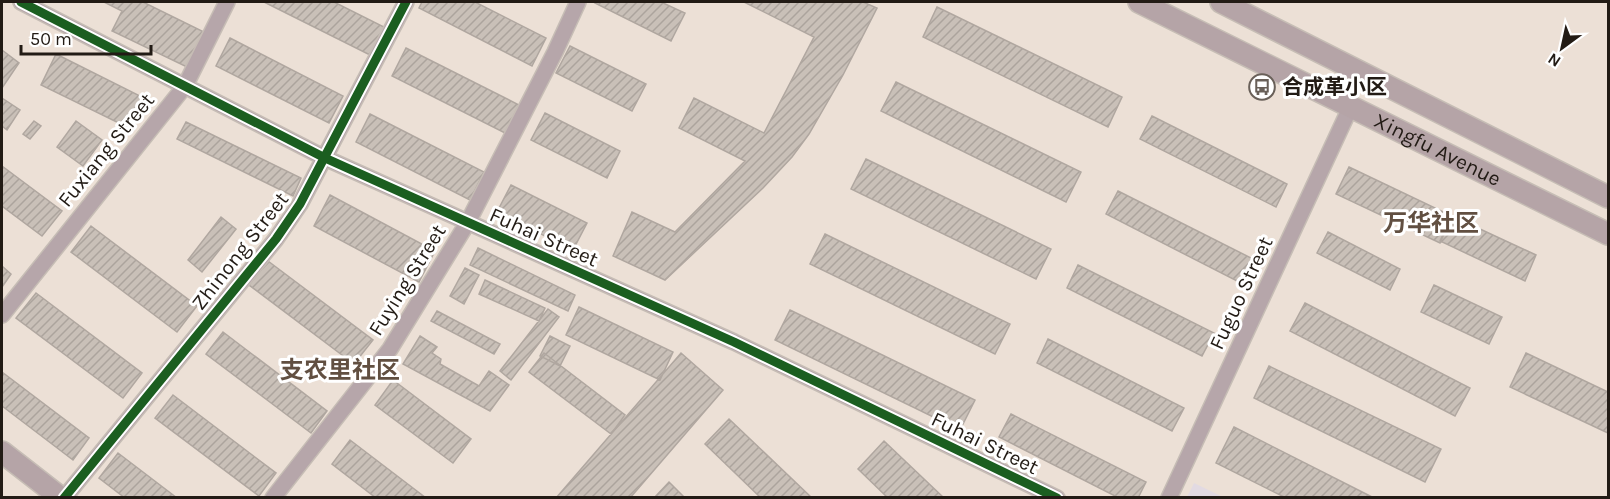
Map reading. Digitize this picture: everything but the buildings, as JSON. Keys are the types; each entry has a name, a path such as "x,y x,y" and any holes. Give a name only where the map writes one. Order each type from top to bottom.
{"main road":[{"name":"Xingfu Avenue","path":"1139,2 1608,234"},
{"name":"Xingfu Avenue","path":"1221,2 1608,197"},
{"path":"2,452 63,498"}],"street":[{"name":"Fuhai Street","path":"21,2 325,158 734,342 1057,498"},
{"name":"Fuxiang Street","path":"2,315 185,86 227,2"},
{"name":"Zhinong Street","path":"63,498 276,239 300,204 406,2"},
{"name":"Fuying Street","path":"273,498 390,349 468,222 578,2"},
{"name":"Fuguo Street","path":"1169,498 1351,106"}],"shaded area":[{"path":"1194,483 1223,497 1187,497"}],"cycle path":[{"path":"21,2 325,158 734,342 1057,498"},
{"path":"64,498 276,239 300,204 406,2"}],"place":[{"name":"合成革小区","path":"1262,87"}],"district":[{"name":"万华社区","path":"1431,223"},
{"name":"支农里社区","path":"340,370"}]}
